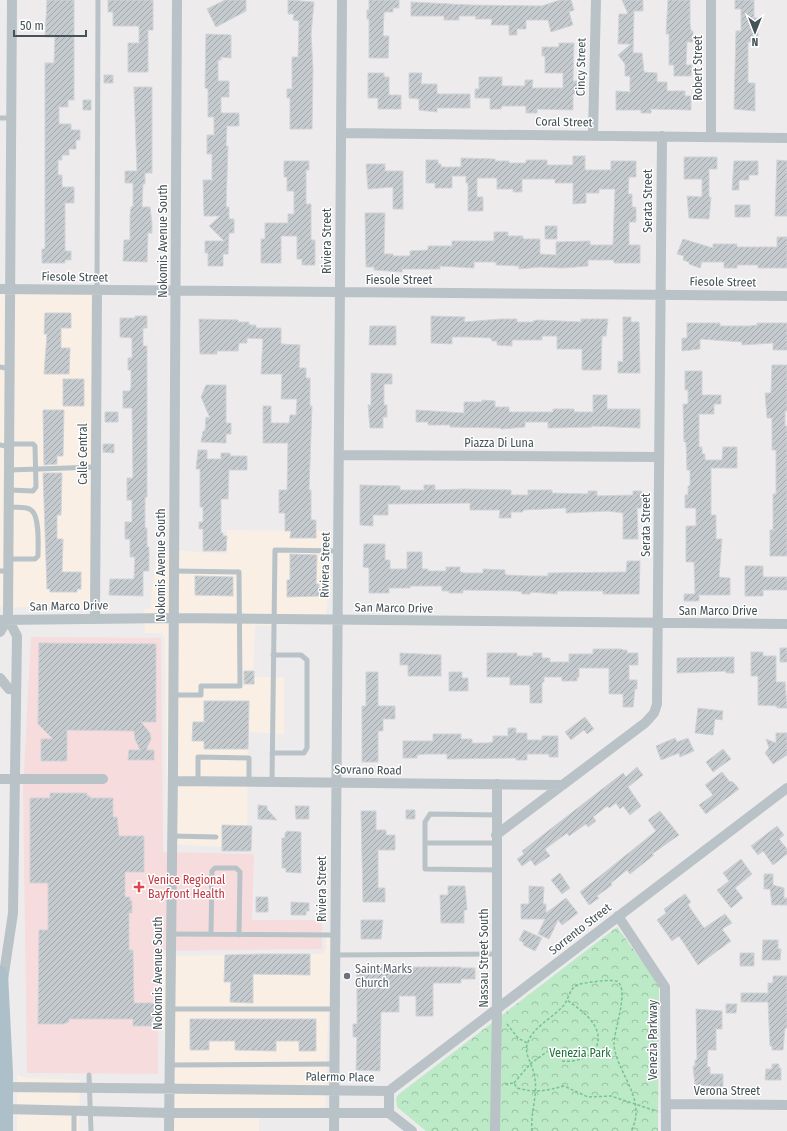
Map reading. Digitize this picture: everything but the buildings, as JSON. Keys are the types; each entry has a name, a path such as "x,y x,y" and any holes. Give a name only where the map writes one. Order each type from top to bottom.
{"main road":[{"path":"1,981 5,1131"}],"street":[{"path":"0,632 4,619 4,571 9,559 4,543 9,507 9,470 6,445 5,368 11,289 12,0"},
{"name":"Nokomis Avenue South","path":"169,1131 172,934 177,0"},
{"name":"Riviera Street","path":"334,1131 342,0"},
{"name":"Cincy Street","path":"593,135 596,0"},
{"name":"Robert Street","path":"711,0 711,136"},
{"name":"Coral Street","path":"341,133 787,138"},
{"name":"Serata Street","path":"496,839 563,785 645,723 654,713 657,704 662,136"},
{"name":"Fiesole Street","path":"0,289 787,296"},
{"name":"Calle Central","path":"95,618 97,290"},
{"name":"Piazza Di Luna","path":"339,455 659,457"},
{"name":"San Marco Drive","path":"4,619 174,618 239,620 787,624"},
{"path":"1,981 13,913 17,636 4,619"},
{"path":"0,678 9,689 16,690"},
{"path":"0,779 103,779"},
{"name":"Sovrano Road","path":"173,781 563,785"},
{"name":"Nassau Street South","path":"495,1131 497,1010 497,784"},
{"name":"Sorrento Street","path":"389,1091 787,788"},
{"name":"Venezia Parkway","path":"618,916 665,987 666,1131"},
{"name":"Palermo Place","path":"5,1086 389,1091 389,1113"},
{"name":"Verona Street","path":"666,1104 787,1105"},
{"path":"5,1109 169,1113 389,1113 412,1131"}],"lane":[{"path":"97,290 98,0"},
{"path":"0,118 11,118"},
{"path":"6,445 33,444 35,446 36,488 33,491 9,490"},
{"path":"9,470 96,467"},
{"path":"9,507 30,509 34,512 39,531 38,556 35,559 9,559"},
{"path":"272,782 275,550 338,551"},
{"path":"173,695 201,695 201,686 240,686 240,572 174,571"},
{"path":"272,753 304,753 306,750 307,740 307,660 301,656 273,655"},
{"path":"198,782 198,757 249,758 249,782"},
{"path":"496,870 425,869 425,822 430,814 497,815"},
{"path":"172,836 216,837"},
{"path":"425,842 496,839"},
{"path":"211,934 212,871 215,868 236,868 240,872 239,934"},
{"path":"172,934 335,935"},
{"path":"335,955 497,954"},
{"path":"171,1009 334,1009"},
{"path":"170,1065 334,1064"},
{"path":"89,1075 92,1110 91,1131"},
{"path":"74,1110 74,1131"}],"path":[{"path":"532,1131 531,1122 536,1091 534,1073 527,1056 527,1043 533,1033 553,1016 567,1000 570,991 577,984 606,980 616,981 620,984 622,998 614,1044 618,1063 630,1083 635,1103 636,1116 631,1131"},
{"path":"562,1061 577,1061 586,1058 592,1054 598,1041 597,1030 590,1020 583,1012 567,1000"},
{"path":"503,1022 511,1028 518,1038 527,1043"},
{"path":"503,1085 514,1083 530,1064 548,1051"},
{"path":"514,1083 517,1088 545,1092 564,1086 588,1097 611,1096 657,1111"}],"shaded area":[{"path":"95,287 92,608 0,607 0,290"},
{"path":"227,530 327,531 330,583 325,622 255,626 253,677 284,677 284,734 248,732 247,848 167,844 165,638 162,633 145,633 144,609 150,609 157,549 227,554"},
{"name":"Venice Regional Bayfront Health","path":"31,637 161,638 163,852 254,854 252,920 322,920 322,949 159,951 158,1074 27,1073 23,789"},
{"path":"326,937 331,937 325,1107 259,1115 259,1131 166,1131 163,956 322,954 326,950"},
{"path":"17,1075 27,1078 80,1080 79,1131 17,1131"}],"green space":[{"name":"Venezia Park","path":"617,927 659,984 658,1131 426,1131 397,1107 396,1098 399,1094"}],"place":[{"name":"Venice Regional Bayfront Health","path":"139,887"},
{"name":"Saint Marks Church","path":"347,976"}]}
